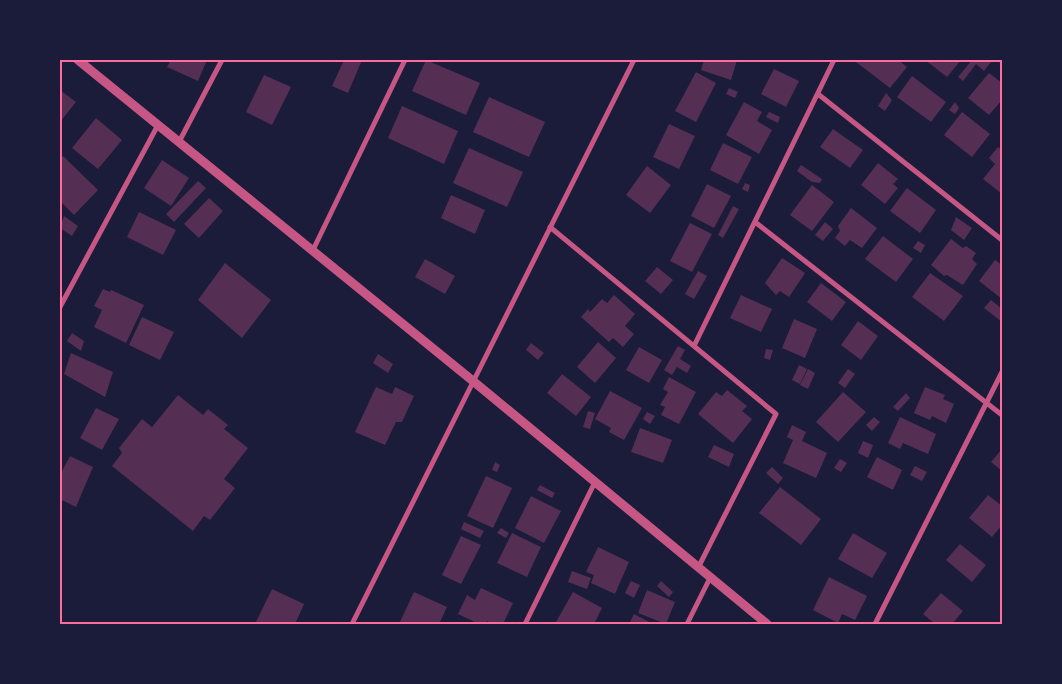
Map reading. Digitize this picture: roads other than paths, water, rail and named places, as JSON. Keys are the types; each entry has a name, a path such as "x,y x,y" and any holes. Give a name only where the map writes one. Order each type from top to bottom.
{"street":[{"path":"78,60 313,250 767,624"},
{"path":"179,142 222,60"},
{"path":"313,250 405,60"},
{"path":"352,624 634,60"},
{"path":"694,346 834,60"},
{"path":"818,94 1002,240"},
{"path":"60,307 158,125"},
{"path":"755,222 1002,415"},
{"path":"550,227 776,414 698,568"},
{"path":"875,624 1002,372"},
{"path":"524,624 595,482"},
{"path":"687,624 710,578"}]}
